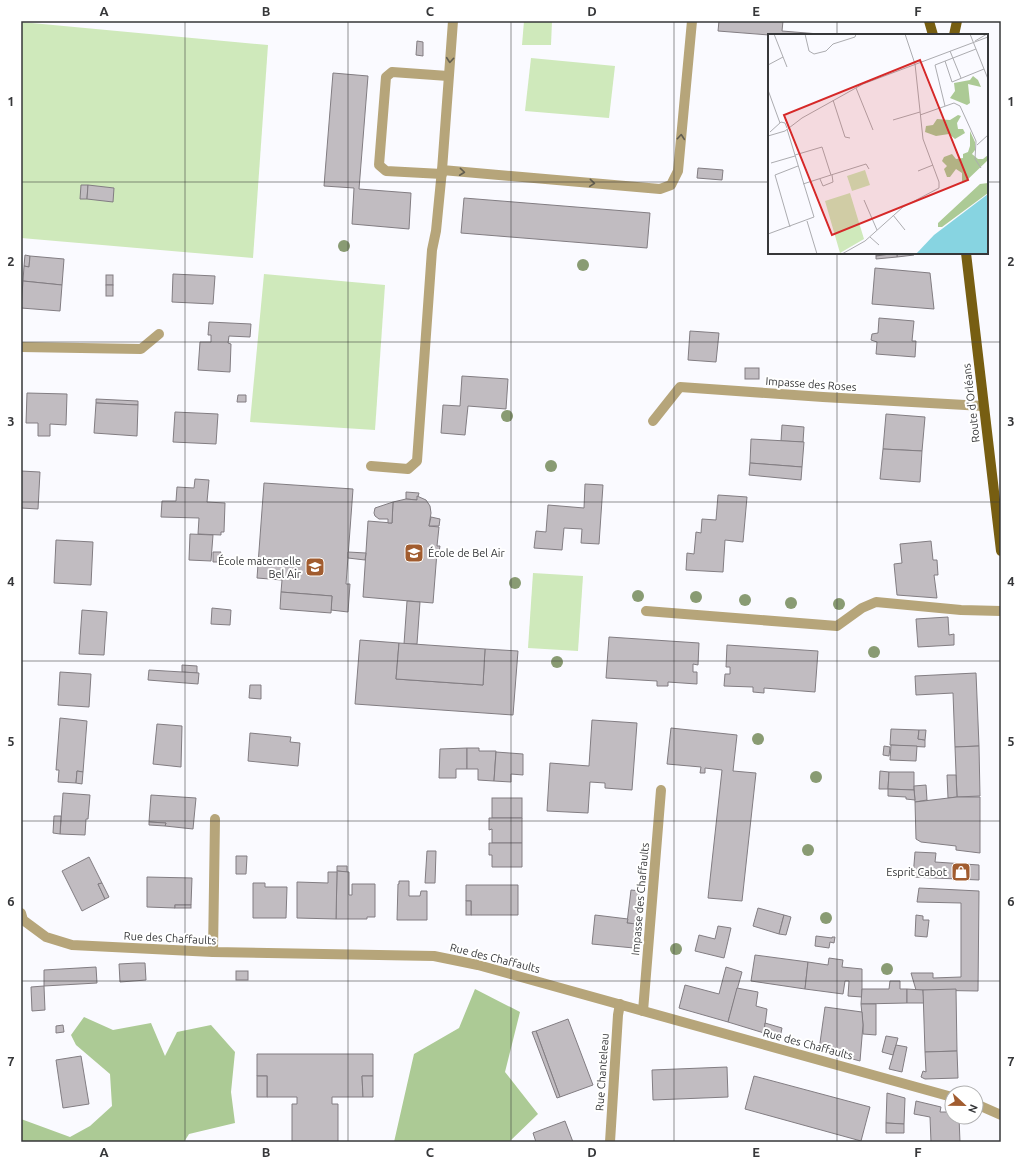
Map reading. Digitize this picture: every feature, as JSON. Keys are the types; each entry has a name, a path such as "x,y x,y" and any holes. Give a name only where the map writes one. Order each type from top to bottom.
{"main road":[{"path":"929,21 933,34"},
{"path":"954,34 957,21"},
{"name":"Route d'Orléans","path":"966,254 1001,551"}],"street":[{"path":"371,466 408,468 417,461 432,250 436,231 442,172 453,21"},
{"path":"448,76 392,72 386,77 379,166 386,171 442,172 660,189 671,185 678,171 692,21"},
{"path":"21,347 140,349 159,334"},
{"name":"Impasse des Roses","path":"653,421 680,387 983,406"},
{"path":"646,611 837,626 862,608 876,602 961,610 1001,611"},
{"name":"Impasse des Chaffaults","path":"643,1011 661,790"},
{"path":"213,952 215,819"},
{"name":"Rue des Chaffaults","path":"22,917 46,937 72,945 213,952 434,956 478,965 944,1095"},
{"name":"Rue Chanteleau","path":"610,1142 620,1004"},
{"path":"984,1108 1001,1115"}],"green space":[{"path":"524,21 552,21 551,45 522,45"},
{"path":"21,22 268,45 253,258 21,238"},
{"path":"531,58 615,66 609,118 525,111"},
{"path":"264,274 385,285 375,430 250,422"},
{"path":"533,573 583,576 578,651 528,648"},
{"path":"475,989 520,1012 505,1072 538,1114 509,1142 394,1142 414,1054 459,1028"},
{"path":"84,1017 113,1030 151,1023 165,1056 177,1032 211,1025 235,1052 231,1092 235,1123 189,1134 184,1142 21,1142 21,1119 70,1137 90,1126 112,1106 110,1074 76,1045 71,1035"}],"building":[{"path":"719,21 783,21 782,31 819,34 768,35 718,31"},
{"path":"417,41 423,42 423,56 416,55"},
{"path":"333,73 368,76 359,189 411,193 409,229 352,224 354,188 324,186"},
{"path":"698,168 723,170 722,180 697,178"},
{"path":"81,185 88,185 87,199 80,199"},
{"path":"88,185 114,188 113,202 87,199"},
{"path":"464,198 650,213 647,248 461,233"},
{"path":"876,254 890,254 876,256"},
{"path":"897,254 914,254 914,255 897,257"},
{"path":"897,254 897,257 876,259 876,256"},
{"path":"25,255 30,256 29,267 24,266"},
{"path":"30,256 64,259 62,285 23,281 24,266 29,267"},
{"path":"875,268 930,273 934,309 872,304"},
{"path":"173,274 215,276 213,304 172,302"},
{"path":"106,275 113,275 113,285 106,285"},
{"path":"23,281 62,285 60,311 21,308"},
{"path":"106,285 113,285 113,296 106,296"},
{"path":"879,318 914,321 912,341 916,341 915,357 876,354 877,342 871,340 872,334 878,333"},
{"path":"209,322 251,324 250,337 229,336 228,343 231,344 230,372 198,370 200,342 211,342 211,335 208,335"},
{"path":"690,331 719,333 716,362 688,360"},
{"path":"745,368 759,368 759,379 745,379"},
{"path":"462,376 508,379 506,409 468,406 465,435 441,433 443,405 460,406"},
{"path":"27,393 67,394 66,425 50,424 50,436 38,436 38,423 26,423"},
{"path":"238,395 246,395 246,402 237,402"},
{"path":"96,399 138,401 138,405 96,403"},
{"path":"96,403 138,405 137,436 94,433"},
{"path":"175,412 218,414 216,444 173,442"},
{"path":"886,414 925,417 922,451 883,449"},
{"path":"782,425 804,427 803,442 781,441"},
{"path":"751,439 804,442 802,467 750,463"},
{"path":"883,449 922,451 920,482 880,479"},
{"path":"750,463 802,467 801,480 749,475"},
{"path":"21,471 40,472 38,509 21,508"},
{"path":"195,479 209,480 207,502 225,503 224,532 221,532 221,535 198,534 199,518 161,517 162,501 176,501 177,487 194,488"},
{"path":"264,483 353,489 346,584 350,584 348,612 331,610 332,596 281,592 282,580 257,578"},
{"path":"585,484 603,485 599,544 581,543 582,529 564,528 562,550 534,548 536,531 546,532 548,505 584,508"},
{"path":"406,492 419,493 417,500 406,499"},
{"path":"718,495 747,497 743,542 725,540 723,572 686,570 687,553 694,554 696,532 701,533 702,519 716,520"},
{"path":"417,496 426,500 430,506 431,513 429,526 439,527 437,546 440,546 439,552 437,552 433,603 363,597 368,521 392,523 393,502 406,499 417,500"},
{"path":"393,502 392,523 388,523 388,519 379,519 375,516 375,508"},
{"path":"431,517 440,519 439,526 429,526"},
{"path":"190,534 213,535 211,561 189,560"},
{"path":"56,540 93,542 91,585 54,583"},
{"path":"931,541 933,560 937,560 938,575 934,575 937,598 897,595 894,564 902,563 900,544"},
{"path":"213,552 221,552 220,562 213,562"},
{"path":"348,552 366,553 365,560 348,558"},
{"path":"281,592 332,596 331,613 280,609"},
{"path":"407,601 420,602 417,644 404,644"},
{"path":"212,608 231,610 230,625 211,624"},
{"path":"82,610 107,612 104,655 79,654"},
{"path":"948,617 949,635 954,634 954,645 918,647 916,619"},
{"path":"609,637 699,643 698,665 693,664 693,672 697,672 697,684 668,682 668,686 657,686 657,681 606,678"},
{"path":"360,640 399,643 396,679 483,685 485,649 518,651 513,715 355,704"},
{"path":"399,643 485,649 483,685 396,679"},
{"path":"727,645 818,651 815,692 764,688 764,693 753,692 753,687 724,686 725,674 730,674 730,667 726,667"},
{"path":"182,665 197,666 197,673 182,672"},
{"path":"149,670 199,673 198,684 148,680"},
{"path":"60,672 91,674 89,707 58,705"},
{"path":"976,673 979,746 955,747 953,693 916,695 915,676"},
{"path":"250,685 261,685 261,699 249,698"},
{"path":"60,718 87,721 83,772 77,771 76,783 58,782 59,770 56,770"},
{"path":"592,720 637,723 632,790 605,788 605,783 590,782 588,813 547,811 550,763 589,766"},
{"path":"157,724 182,726 181,767 153,764"},
{"path":"671,728 737,735 733,771 756,773 742,901 708,898 722,770 705,768 705,773 700,773 701,767 667,764"},
{"path":"891,729 919,730 918,739 925,740 925,747 890,745"},
{"path":"919,730 926,730 925,740 918,739"},
{"path":"250,733 291,737 290,742 300,743 298,766 248,761"},
{"path":"891,745 917,746 916,761 890,760"},
{"path":"884,746 890,747 889,756 883,755"},
{"path":"979,746 980,796 957,797 955,747"},
{"path":"467,748 467,769 456,769 456,778 439,778 440,749"},
{"path":"467,748 479,748 479,751 496,751 494,781 478,780 478,769 467,769"},
{"path":"496,752 523,754 523,775 511,774 511,782 494,781"},
{"path":"77,771 83,772 82,784 76,783"},
{"path":"880,771 889,772 888,789 879,789"},
{"path":"889,772 914,772 914,790 888,789"},
{"path":"947,775 956,775 957,797 948,798"},
{"path":"926,785 927,800 915,802 914,786"},
{"path":"888,789 914,790 915,800 906,799 906,797 888,796"},
{"path":"63,793 90,795 85,835 60,834"},
{"path":"151,795 196,798 193,829 165,826 166,823 149,822"},
{"path":"957,797 980,797 980,853 956,850 956,846 921,842 916,839 915,802"},
{"path":"492,798 522,798 522,818 492,818"},
{"path":"54,816 61,816 60,834 53,833"},
{"path":"489,818 522,818 522,843 492,843 492,829 489,830"},
{"path":"149,822 166,823 165,826 149,825"},
{"path":"489,843 522,843 522,867 492,867 492,855 489,855"},
{"path":"427,851 436,851 435,883 425,883"},
{"path":"915,852 936,853 935,862 979,865 979,880 913,877"},
{"path":"236,856 247,856 246,874 236,874"},
{"path":"89,857 102,883 98,884 105,899 82,911 62,871"},
{"path":"337,866 347,866 347,872 337,871"},
{"path":"337,871 349,872 349,895 352,895 352,884 375,884 375,917 367,917 367,919 336,919"},
{"path":"328,872 337,872 336,919 297,918 297,882 328,883"},
{"path":"147,877 192,878 191,905 175,905 175,908 147,907"},
{"path":"399,881 409,881 409,896 420,896 421,891 427,891 427,920 397,920"},
{"path":"102,883 109,897 105,899 98,884"},
{"path":"253,883 265,883 265,887 287,887 286,918 253,918"},
{"path":"466,885 518,885 518,915 471,915 471,901 466,901"},
{"path":"919,888 979,891 978,991 916,990 911,973 933,973 933,978 961,977 961,903 917,902"},
{"path":"631,890 640,891 637,924 627,923"},
{"path":"466,901 471,901 471,915 466,915"},
{"path":"175,905 191,905 191,908 175,908"},
{"path":"758,908 784,915 779,934 753,926"},
{"path":"595,915 628,919 627,923 637,924 634,948 592,944"},
{"path":"784,915 791,917 786,935 779,934"},
{"path":"916,915 923,916 923,920 929,920 927,937 915,936"},
{"path":"718,926 731,928 724,958 695,951 699,935 715,939"},
{"path":"816,936 835,937 834,943 830,942 829,948 815,946"},
{"path":"755,955 808,962 805,989 751,981"},
{"path":"829,958 843,960 842,967 862,969 862,997 848,996 849,981 845,981 843,994 805,989 808,962 828,965"},
{"path":"145,963 146,980 120,982 119,964"},
{"path":"96,967 97,983 44,986 44,970"},
{"path":"726,967 742,972 728,1022 679,1008 685,985 719,994"},
{"path":"236,971 248,971 248,980 236,980"},
{"path":"890,981 900,981 900,989 907,989 907,1003 861,1004 862,989 889,989"},
{"path":"44,986 45,1010 32,1011 31,987"},
{"path":"737,988 758,992 756,1006 767,1009 764,1033 728,1022"},
{"path":"907,989 923,990 924,1003 907,1003"},
{"path":"956,989 957,1051 925,1052 923,990"},
{"path":"861,1004 876,1004 876,1035 863,1034"},
{"path":"825,1007 862,1012 863,1025 860,1061 819,1050"},
{"path":"568,1019 593,1085 560,1097 536,1031"},
{"path":"765,1023 782,1028 780,1038 764,1033"},
{"path":"63,1025 64,1032 56,1033 56,1026"},
{"path":"536,1031 560,1097 557,1098 532,1032"},
{"path":"886,1036 898,1038 893,1055 882,1052"},
{"path":"896,1045 907,1047 902,1072 889,1069"},
{"path":"957,1051 958,1078 925,1079 921,1077 923,1071 926,1072 925,1052"},
{"path":"257,1054 373,1054 373,1076 362,1076 363,1097 332,1097 332,1104 338,1104 338,1142 292,1142 292,1104 297,1104 297,1097 267,1097 267,1076 257,1076"},
{"path":"81,1056 89,1104 63,1108 56,1060"},
{"path":"727,1067 728,1097 653,1100 652,1070"},
{"path":"257,1076 267,1076 267,1097 257,1097"},
{"path":"362,1076 373,1076 373,1097 363,1097"},
{"path":"754,1076 870,1107 861,1141 745,1109"},
{"path":"887,1093 905,1098 904,1124 886,1123"},
{"path":"916,1101 941,1107 940,1112 944,1112 944,1125 959,1125 960,1142 931,1142 930,1117 914,1114"},
{"path":"565,1121 573,1142 536,1142 533,1133"},
{"path":"886,1123 904,1124 904,1133 886,1133"}],"place":[{"name":"École de Bel Air","path":"414,553"},
{"name":"École maternelle Bel Air","path":"315,567"},
{"name":"Esprit Cabot","path":"961,872"}]}
